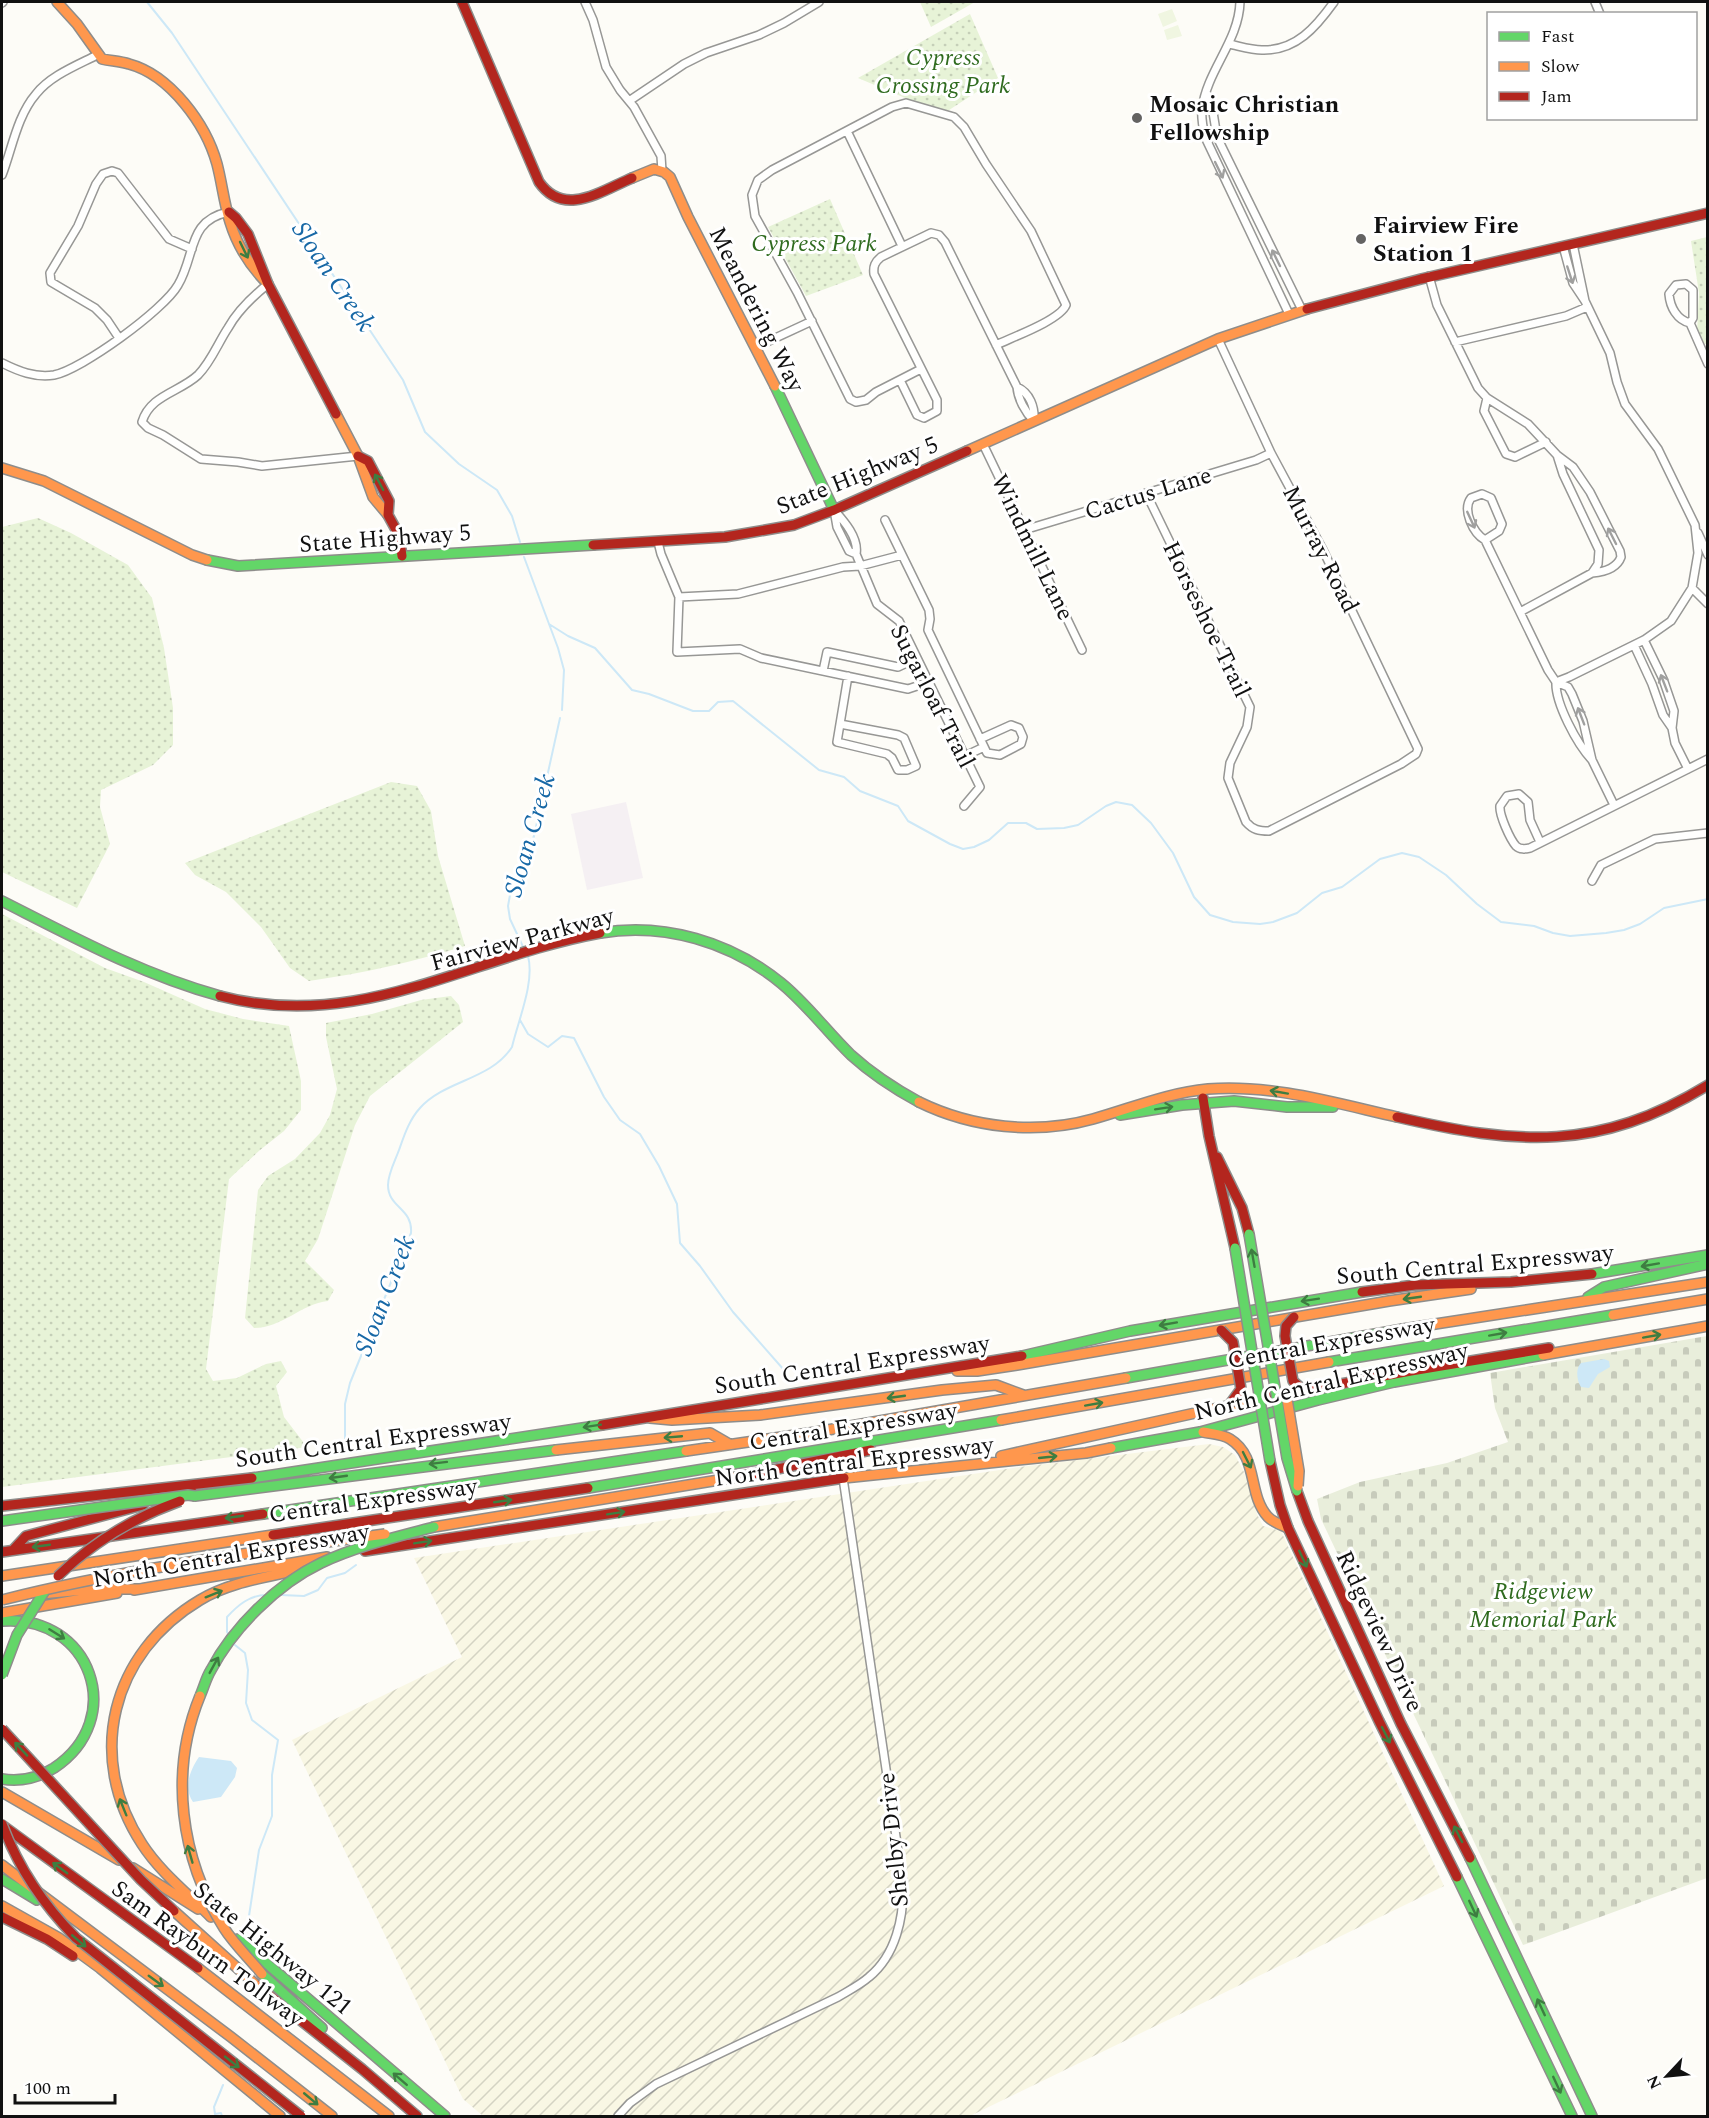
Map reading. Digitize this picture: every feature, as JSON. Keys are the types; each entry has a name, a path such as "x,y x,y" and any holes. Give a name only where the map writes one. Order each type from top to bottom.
{"main road":[{"path":"57,2 77,24 102,59 130,64 150,73 173,90 197,120 216,161 231,223 253,269 268,284 358,456 361,471 381,511 388,515 399,535 402,556"},
{"path":"462,2 546,194 561,201 580,200 650,170 662,171"},
{"name":"Meandering Way","path":"662,171 670,177 688,217 756,347 834,510"},
{"name":"State Highway 5","path":"2,468 44,481 184,551 216,562 254,566 658,542 760,532 794,525 834,510 1218,339 1289,314 1429,276 1707,213"},
{"name":"Fairview Parkway","path":"2,901 144,971 200,991 231,999 289,1006 341,1003 416,987 573,940 604,933 645,929 686,935 708,941 736,954 771,975 793,994 855,1059 883,1081 924,1104 955,1116 1003,1126 1046,1127 1203,1103 1234,1101 1287,1107 1351,1107"},
{"name":"Fairview Parkway","path":"1085,1121 1159,1097 1202,1090 1263,1089 1489,1135 1546,1138 1594,1132 1628,1124 1662,1110 1707,1085"},
{"name":"Ridgeview Drive","path":"1202,1090 1207,1136 1230,1220 1280,1505 1288,1528 1572,2116"},
{"name":"Ridgeview Drive","path":"1207,1136 1242,1208 1249,1234 1264,1322 1281,1394 1287,1458 1308,1521 1401,1724 1477,1872 1592,2116"},
{"name":"South Central Expressway","path":"2,1506 193,1486 650,1418 1044,1352 1141,1329 1375,1290 1415,1285 1512,1282 1607,1272 1707,1255"},
{"path":"1583,1301 1604,1287 1707,1264"},
{"path":"936,1370 977,1371 1512,1282"},
{"name":"Central Expressway","path":"2,1552 865,1424 1430,1324 1707,1282"},
{"name":"Central Expressway","path":"2,1576 677,1475 1707,1299"},
{"path":"1293,1317 1286,1326 1285,1336 1293,1381 1303,1390"},
{"name":"North Central Expressway","path":"2,1613 262,1566 843,1478 1086,1453 1200,1431 1394,1383 1707,1326"},
{"path":"1221,1330 1233,1342 1241,1389 1230,1404"},
{"path":"969,1464 1230,1404 1394,1372 1564,1346 1596,1346"},
{"path":"650,1418 672,1420 760,1415 942,1390 996,1385 1024,1395"},
{"path":"2,1599 140,1570 434,1527 709,1483 1016,1418"},
{"path":"1200,1431 1230,1439 1238,1446 1246,1456 1267,1516 1288,1528"},
{"path":"2,1676 17,1635 30,1612 44,1592 73,1560 128,1522 195,1496 566,1447 710,1433 729,1444"},
{"path":"14,1550 26,1536 149,1503 193,1486"},
{"path":"2,1521 188,1495 195,1496"},
{"path":"363,2069 329,2034 262,1974 235,1945 213,1913 187,1846 180,1795 184,1744 199,1696 210,1671 233,1635 285,1584 335,1557 434,1527"},
{"path":"211,1917 148,1852 121,1805 114,1783 110,1736 114,1711 122,1685 155,1633 183,1610 202,1599 218,1592 365,1551"},
{"path":"2,1599 93,1589 140,1589"},
{"path":"2,1621 18,1620 35,1623 55,1631 70,1642 81,1657 90,1673 94,1688 92,1722 86,1738 65,1762 38,1777 23,1780 2,1779"},
{"path":"1341,1640 1359,1632"},
{"path":"2,1729 141,1880 217,1951 363,2069 417,2116"},
{"name":"State Highway 121","path":"2,1792 156,1881 211,1917 273,1967 445,2116"},
{"path":"2,1824 18,1865 32,1888 75,1938 301,2116"},
{"name":"Sam Rayburn Tollway","path":"2,1824 261,2015 389,2116"},
{"path":"2,1865 332,2116"},
{"path":"2,1879 92,1934"},
{"path":"2,1906 59,1938 100,1968 280,2116"},
{"path":"2,1917 47,1939 130,1994"},
{"path":"1503,1971 1520,1963"}],"street":[{"path":"585,2 593,20 606,67 634,107 661,156 662,171"},
{"path":"629,101 684,64 706,53 766,32 819,2"},
{"path":"1240,2 1237,23 1202,107 1204,137 1289,314"},
{"path":"1229,44 1262,50 1283,48 1311,32 1334,2"},
{"path":"2,175 20,122 36,94 49,82 99,54"},
{"path":"1207,94 1212,106 1217,137 1302,310"},
{"path":"921,369 876,392 866,400 856,402 850,399 812,321 755,216 752,195 758,180 772,170 906,103 954,117 964,127 1031,231 1066,305 1063,311 996,345"},
{"path":"847,131 902,246"},
{"path":"119,338 95,308 51,282 50,273 78,226 96,184 103,174 118,172 169,239 192,249"},
{"path":"2,363 19,372 53,375 69,370 133,329 164,302 178,285 205,221 215,215 229,212"},
{"path":"900,380 917,415 924,418 937,411 937,400 873,268 880,257 931,232 939,235 945,242 1017,387 1017,393 1027,414 1034,421"},
{"path":"1573,244 1586,304"},
{"path":"1563,246 1573,283 1610,353 1624,404 1658,449 1707,555"},
{"path":"1429,276 1437,305 1481,393 1528,424 1557,455 1573,467 1590,492 1620,551 1621,557 1616,566 1592,573 1520,612"},
{"path":"268,284 248,301 197,375 156,401 144,414 142,422 148,428 164,435 201,459 262,466 358,456"},
{"path":"1690,323 1693,318 1693,290 1686,284 1676,285 1669,294 1670,301 1677,316 1690,323 1705,351 1707,364"},
{"path":"1455,342 1566,316 1586,304"},
{"path":"756,347 812,321"},
{"name":"Murray Road","path":"1218,339 1272,453 1322,548 1418,749 1411,758 1269,831"},
{"path":"1487,398 1484,411 1506,454 1515,457 1546,442"},
{"name":"Windmill Lane","path":"983,444 1082,650"},
{"name":"Cactus Lane","path":"1024,530 1256,460 1272,453"},
{"path":"1557,455 1563,474 1599,550 1598,564 1592,573"},
{"name":"Horseshoe Trail","path":"1146,493 1250,707 1247,727 1230,763 1228,778 1246,822 1258,831 1269,831"},
{"path":"1485,540 1499,531 1502,524 1491,498 1482,494 1471,498 1466,507 1467,513 1479,536 1485,540 1556,682 1559,701 1614,805"},
{"name":"Sugarloaf Trail","path":"834,510 837,527 849,551 855,554 877,604 899,621 980,787 964,806"},
{"path":"885,520 929,610 928,630 980,739 987,753 1000,755 1021,744 1023,737 1019,728 1011,725 980,739"},
{"path":"1556,682 1644,640 1671,621 1692,588 1698,554 1695,525"},
{"path":"658,542 679,597 677,652 741,650 761,658 908,689 929,682"},
{"path":"679,597 738,594 843,567 860,566 902,555"},
{"path":"1692,588 1707,604"},
{"path":"1644,640 1663,679 1674,711 1672,728 1675,742 1688,769"},
{"path":"1634,645 1652,684 1663,716 1672,728"},
{"path":"823,671 827,652 898,667 917,658"},
{"path":"840,724 904,738 916,766 907,770 898,770 887,753 837,742 840,724 848,676"},
{"path":"1556,682 1568,687 1572,694 1584,722 1592,760"},
{"path":"965,756 984,747"},
{"path":"1540,843 1530,820 1528,802 1519,794 1507,796 1501,802 1499,810 1516,845 1523,849 1540,843 1707,759"},
{"path":"1592,881 1601,865 1655,839 1707,833"},
{"name":"Shelby Drive","path":"618,2116 630,2103 656,2084 838,1997 861,1983 870,1977 882,1963 898,1931 903,1909 903,1884 843,1478"}],"shaded area":[{"path":"626,802 643,878 587,890 571,814"},
{"path":"1209,1444 1223,1447 1235,1455 1244,1472 1263,1526 1281,1531 1444,1886 970,2116 483,2116 463,2099 292,1740 462,1657 414,1558 1020,1467"}],"green space":[{"name":"Cypress Crossing Park","path":"920,2 975,2 931,27"},
{"path":"1172,9 1177,21 1163,27 1158,14"},
{"name":"Cypress Crossing Park","path":"970,14 998,78 943,114 858,78"},
{"path":"1178,25 1182,36 1167,40 1164,30"},
{"name":"Cypress Park","path":"830,199 863,275 806,296 768,227"},
{"path":"1707,237 1708,344 1705,344 1697,332 1699,293 1691,241"},
{"path":"38,518 71,533 128,565 152,598 164,648 173,708 173,745 153,765 101,790 100,807 110,844 77,908 2,872 2,527"},
{"path":"391,782 417,786 431,811 438,856 465,946 388,966 309,981 290,968 261,927 226,892 195,875 185,863"},
{"path":"2,914 105,968 144,982 205,1009 243,1019 289,1026 301,1081 301,1110 284,1131 229,1179 206,1369 213,1381 237,1378 266,1364 281,1361 287,1372 276,1386 284,1417 307,1447 2,1487"},
{"path":"451,996 459,1005 463,1022 370,1096 355,1125 318,1239 305,1261 334,1290 328,1301 309,1306 274,1324 254,1328 245,1318 258,1190 268,1176 295,1159 320,1133 330,1115 337,1089 326,1037 326,1023 372,1014 421,1000"},
{"name":"Ridgeview Memorial Park","path":"1707,1336 1707,1878 1523,1945 1321,1519 1317,1499 1360,1482 1447,1463 1508,1442 1495,1408 1490,1373"}],"water":[{"path":"1604,1359 1609,1361 1610,1367 1598,1374 1589,1388 1581,1387 1577,1375 1581,1363"},
{"path":"199,1757 231,1761 237,1768 235,1777 221,1797 193,1802 190,1797 189,1779"}],"waterway":[{"name":"Sloan Creek","path":"147,2 172,33 403,380 425,432 459,464 497,490 512,516 520,542"},
{"name":"Sloan Creek","path":"524,557 564,670 562,710"},
{"path":"549,624 568,636 595,648 632,690 693,711 709,711 718,702 733,701 819,770 844,777 860,791 898,806 908,821 963,849 989,840 1008,823 1026,823 1037,829 1064,828 1078,825 1116,802 1132,805 1151,823 1173,853 1194,897 1210,915 1233,922 1260,924 1297,913 1322,893 1342,887 1380,859 1402,853 1419,857 1446,875 1477,904 1501,922 1534,926 1570,936 1624,930 1640,924 1664,908 1708,899"},
{"name":"Sloan Creek","path":"525,951 510,919 508,906 510,895 534,836 560,718"},
{"name":"Sloan Creek","path":"345,1445 345,1404 350,1383 411,1233 408,1218 389,1193 388,1181 392,1168 407,1128 420,1108 442,1091 492,1067 512,1047 528,989 530,966 528,956"},
{"path":"520,1020 528,1034 548,1047 562,1036 574,1038 604,1097 620,1120 640,1134 659,1166 677,1204 680,1243 700,1266 733,1312 784,1370"},
{"name":"Sloan Creek","path":"281,1595 304,1596 318,1590 327,1578 345,1573 356,1565"},
{"name":"Sloan Creek","path":"229,1635 227,1617 235,1608 255,1597 266,1595"},
{"name":"Sloan Creek","path":"235,1645 245,1653 248,1670 246,1703 252,1720 278,1740 272,1775 272,1816 259,1850 249,1916"},
{"name":"Sloan Creek","path":"222,2116 221,2113 215,2114 214,2107 223,2085"}],"traffic: fast":[{"path":"775,386 834,510"},
{"path":"207,560 238,566 593,545"},
{"path":"2,901 136,966 220,996"},
{"path":"600,933 624,930 672,933 696,938 741,956 790,991 859,1062 884,1081 919,1102"},
{"path":"1120,1115 1182,1105 1234,1101 1287,1107 1333,1107"},
{"path":"1249,1234 1287,1458 1297,1491"},
{"path":"1235,1248 1270,1461"},
{"path":"1592,1274 1708,1255"},
{"path":"1588,1297 1604,1287 1708,1264"},
{"path":"1022,1356 1130,1331 1362,1292"},
{"path":"1329,1362 1613,1315"},
{"path":"1126,1378 1403,1329"},
{"path":"1111,1448 1200,1432 1394,1382 1543,1355"},
{"path":"588,1488 1001,1420"},
{"path":"252,1478 602,1425"},
{"path":"195,1496 556,1450"},
{"path":"263,1514 686,1451"},
{"path":"2,1521 188,1495 195,1496"},
{"path":"200,1696 209,1673 231,1639 258,1609 288,1583 321,1563 348,1552 434,1527"},
{"path":"2,1675 17,1635 44,1592"},
{"path":"2,1621 33,1623 58,1634 77,1652 89,1674 94,1698 90,1723 77,1747 54,1768 29,1778 2,1779"},
{"path":"1470,1858 1592,2116"},
{"path":"1457,1877 1572,2116"},
{"path":"2,1879 37,1900"},
{"path":"238,1939 445,2116"},
{"path":"262,1974 322,2028"}],"traffic: slow":[{"path":"57,2 77,24 102,59 126,63 144,70 172,90 184,103 212,149 236,239 250,263 268,284"},
{"path":"632,178 654,169 670,177 688,217 775,386"},
{"path":"967,451 1218,339 1307,309"},
{"path":"336,414 358,456 373,497 388,515"},
{"path":"2,468 44,481 192,555 207,560"},
{"path":"919,1102 961,1118 1027,1128 1071,1124 1193,1091 1232,1088 1303,1096 1397,1117"},
{"path":"1403,1329 1708,1282"},
{"path":"957,1371 977,1371 1017,1365 1471,1289"},
{"path":"1613,1315 1708,1299"},
{"path":"1543,1355 1708,1326"},
{"path":"1001,1420 1329,1362"},
{"path":"686,1451 816,1432 1126,1378"},
{"path":"650,1418 672,1420 760,1415 942,1390 996,1385 1023,1395"},
{"path":"1286,1393 1299,1471 1298,1486"},
{"path":"1001,1456 1254,1400"},
{"path":"1203,1432 1227,1437 1239,1447 1249,1466 1257,1498 1262,1508 1270,1519 1288,1528"},
{"path":"556,1450 710,1433 729,1444"},
{"path":"844,1478 1086,1453 1111,1448"},
{"path":"434,1527 743,1476"},
{"path":"2,1600 145,1570 385,1534"},
{"path":"2,1576 273,1535"},
{"path":"134,1590 327,1557"},
{"path":"211,1917 149,1854 124,1811 114,1777 112,1743 116,1709 128,1678 145,1648 170,1622 200,1600 225,1588 305,1568"},
{"path":"41,1594 93,1589 140,1589"},
{"path":"2,1613 117,1593"},
{"path":"200,1696 190,1725 184,1754 182,1784 189,1844 197,1873 224,1928 262,1974"},
{"path":"2,1792 119,1860"},
{"path":"2,1865 332,2116"},
{"path":"133,1868 198,1909"},
{"path":"2,1906 59,1938 100,1968 280,2116"},
{"path":"174,1911 255,1984"},
{"path":"198,1968 389,2116"}],"traffic: jam":[{"path":"462,2 539,182 549,193 571,200 583,198 632,178"},
{"path":"229,212 248,234 268,284 336,414"},
{"path":"1307,309 1421,279 1708,213"},
{"path":"593,545 725,537 794,525 834,510 967,451"},
{"path":"358,456 368,461 389,501 388,515 399,535 402,556"},
{"path":"220,996 271,1005 320,1005 367,999 552,944 600,933"},
{"path":"1397,1117 1481,1133 1520,1137 1557,1137 1593,1132 1630,1122 1668,1107 1708,1085"},
{"path":"1203,1098 1209,1136 1235,1248"},
{"path":"1217,1157 1242,1208 1249,1234"},
{"path":"1362,1292 1415,1285 1511,1282 1592,1274"},
{"path":"1294,1317 1286,1326 1285,1336 1293,1381 1303,1390"},
{"path":"1221,1330 1233,1342 1241,1389 1230,1404"},
{"path":"1254,1400 1549,1348"},
{"path":"602,1425 1022,1356"},
{"path":"743,1476 871,1450"},
{"path":"1270,1461 1288,1528 1379,1721 1457,1877"},
{"path":"2,1506 252,1478"},
{"path":"365,1551 844,1478"},
{"path":"171,1495 193,1486"},
{"path":"273,1535 588,1488"},
{"path":"1297,1491 1308,1521 1401,1724 1470,1858"},
{"path":"58,1576 100,1541 130,1523 180,1501"},
{"path":"13,1550 26,1536 143,1505"},
{"path":"2,1552 263,1514"},
{"path":"2,1729 141,1880 174,1911"},
{"path":"2,1824 16,1856 33,1885 76,1938 301,2116"},
{"path":"2,1825 198,1968"},
{"path":"2,1917 47,1939 73,1956"},
{"path":"255,1984 417,2116"}],"place":[{"name":"Mosaic Christian Fellowship","path":"1137,118"},
{"name":"Fairview Fire Station 1","path":"1361,239"}]}
